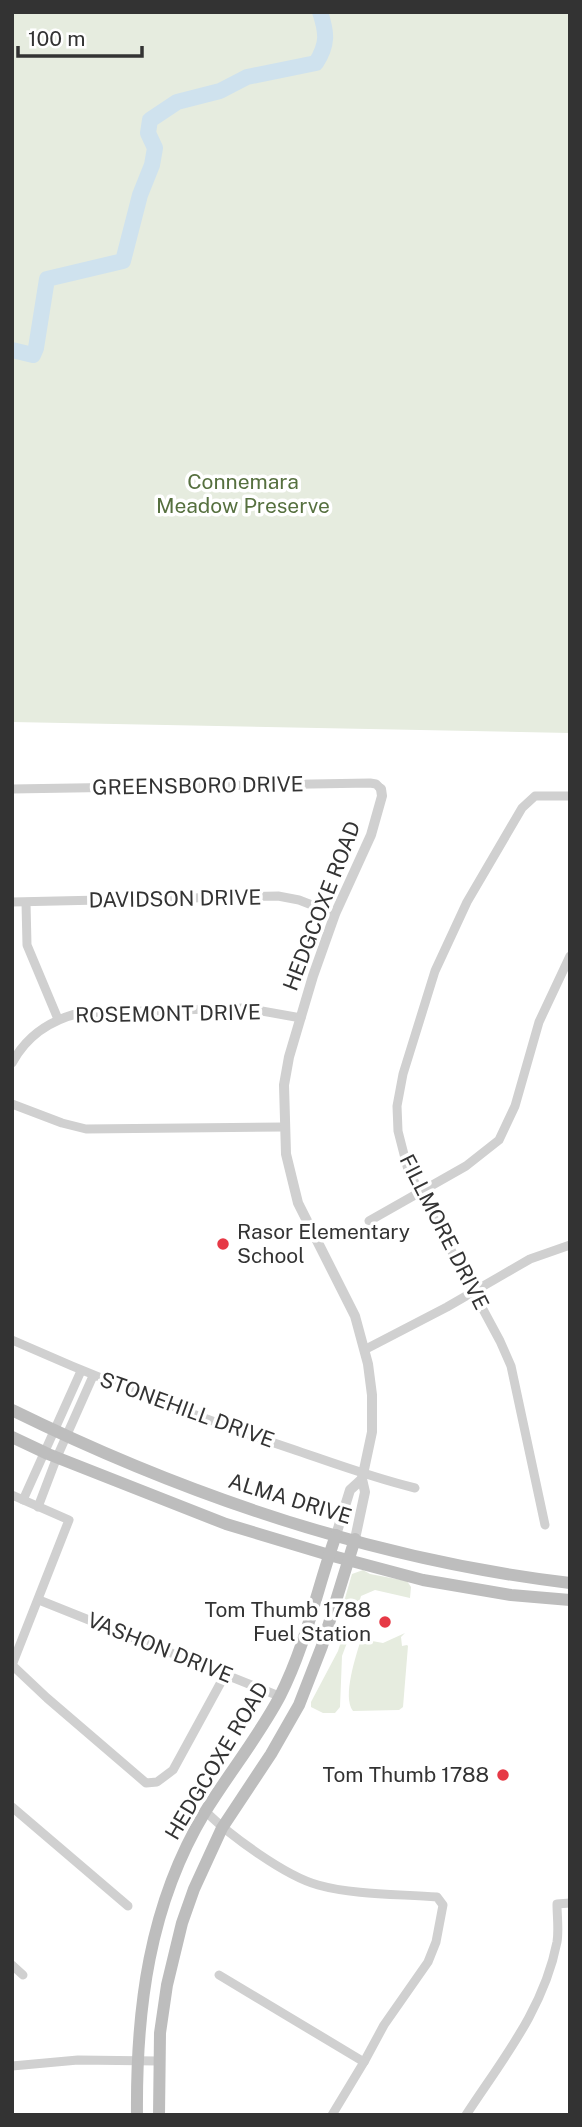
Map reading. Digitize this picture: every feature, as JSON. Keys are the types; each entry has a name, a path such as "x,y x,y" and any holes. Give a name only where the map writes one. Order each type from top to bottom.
{"main road":[{"name":"ALMA DRIVE","path":"12,1409 184,1486 336,1535 427,1559 512,1576 570,1583"},
{"name":"ALMA DRIVE","path":"12,1437 226,1524 329,1555 424,1580 511,1595 570,1600"},
{"path":"177,1504 184,1486"},
{"name":"HEDGCOXE ROAD","path":"137,2115 137,2060 142,1994 162,1908 172,1879 205,1812 279,1696 301,1648 336,1535"},
{"name":"HEDGCOXE ROAD","path":"159,2115 158,2061 167,1985 182,1923 194,1889 222,1828 271,1755 299,1705 355,1539"},
{"path":"511,1595 512,1576"},
{"path":"279,1696 299,1705"}],"street":[{"name":"GREENSBORO DRIVE","path":"12,789 370,783 381,789"},
{"name":"HEDGCOXE ROAD","path":"355,1539 365,1492 363,1477 372,1432 372,1395 366,1349 355,1316 298,1203 290,1178 284,1127 284,1085 289,1057 313,976 335,914 371,835 382,796 381,789"},
{"name":"FILLMORE DRIVE","path":"545,1525 510,1366 408,1170 398,1131 397,1106 402,1074 435,971 458,919 522,808 535,796 570,796"},
{"name":"DAVIDSON DRIVE","path":"12,902 278,897 311,904 335,914"},
{"path":"26,903 27,945 58,1019"},
{"path":"369,1221 466,1166 499,1140 515,1106 538,1022 570,956"},
{"name":"ROSEMONT DRIVE","path":"12,1063 33,1035 58,1019 93,1012 245,1007 301,1018"},
{"path":"12,1104 86,1129 284,1127"},
{"path":"366,1349 474,1293 530,1259 570,1245"},
{"name":"STONEHILL DRIVE","path":"12,1339 93,1376 363,1477 415,1488"},
{"path":"38,1507 57,1457 61,1433 81,1371"},
{"path":"23,1500 44,1452 61,1433 93,1376"},
{"name":"HEDGCOXE ROAD","path":"336,1535 350,1490 363,1477"},
{"path":"12,1495 69,1520 40,1600 12,1665 146,1783 157,1782 173,1770 226,1673"},
{"name":"VASHON DRIVE","path":"40,1600 279,1696"},
{"path":"12,1807 128,1906"},
{"path":"205,1812 222,1828 293,1875 317,1885 437,1897 443,1905 436,1942 428,1962 384,2025 331,2115"},
{"path":"466,2115 530,2018 542,1993 557,1940 557,1904 570,1903"},
{"path":"12,1965 23,1975"},
{"path":"219,1975 364,2062"},
{"path":"12,2066 78,2060 158,2061"}],"green space":[{"name":"Connemara Meadow Preserve","path":"12,12 570,12 570,733 12,722"},
{"path":"363,1570 370,1574 407,1581 411,1587 410,1598 375,1590 361,1596 354,1620 346,1620 341,1612 352,1574"},
{"path":"405,1633 401,1637 402,1646 408,1646 403,1707 399,1710 353,1711 349,1687 361,1639 383,1643"},
{"path":"343,1635 348,1640 342,1656 340,1707 335,1713 323,1713 311,1707 311,1702 338,1651"}],"waterway":[{"path":"12,350 33,355 47,279 123,261 140,195 152,165 155,148 148,133 150,120 177,102 220,91 247,77 316,63 323,50 325,38 320,12"}],"place":[{"name":"Rasor Elementary School","path":"223,1244"},
{"name":"Tom Thumb 1788 Fuel Station","path":"385,1622"},
{"name":"Tom Thumb 1788","path":"503,1775"}]}
